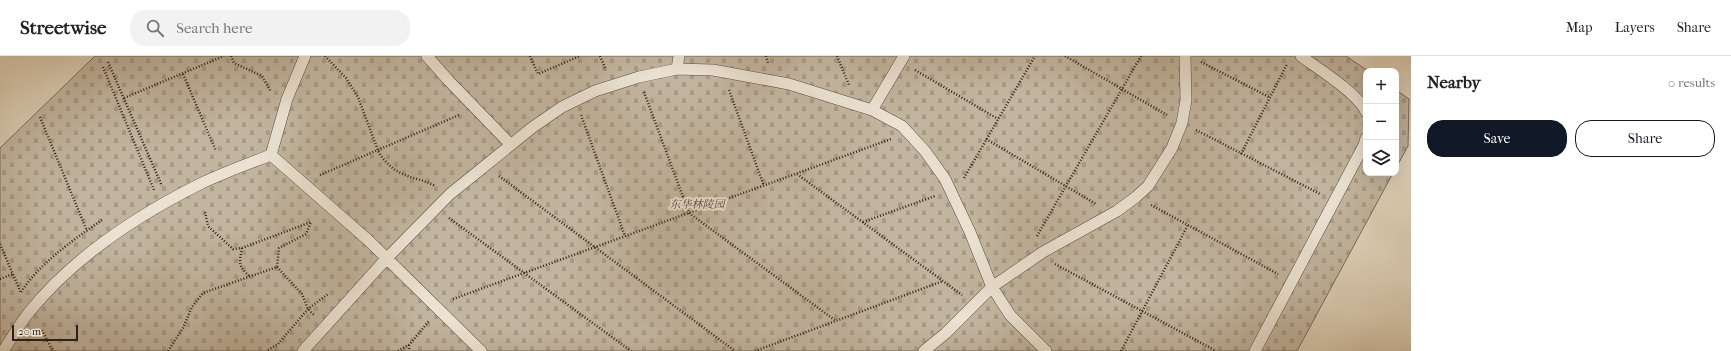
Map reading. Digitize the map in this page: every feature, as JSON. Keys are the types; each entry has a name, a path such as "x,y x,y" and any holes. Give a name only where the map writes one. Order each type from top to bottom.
{"lane":[{"path":"270,155 285,107 305,56"},
{"path":"427,56 510,144"},
{"path":"677,69 679,56"},
{"path":"924,351 946,332 992,287 1038,256 1112,213 1136,197 1148,186 1162,165 1182,123 1186,100 1185,56"},
{"path":"1301,56 1354,96 1363,107"},
{"path":"872,110 902,59"},
{"path":"303,351 386,259 447,197 510,144 562,107 575,100 607,87 639,77 677,69 722,71 789,84 872,110 902,126 925,151 945,179 970,232 992,287 1010,315 1046,351"},
{"path":"1256,351 1365,140"},
{"path":"3,351 29,312 70,269 94,249 132,222 201,183 270,155"},
{"path":"270,155 368,240 481,351"}],"path":[{"path":"124,98 224,56"},
{"path":"231,56 234,63 262,76 276,101 285,107"},
{"path":"325,56 346,78 358,96 378,150 384,160 404,175 427,182 447,197"},
{"path":"530,56 538,74 580,56"},
{"path":"837,56 858,106"},
{"path":"862,222 952,193 1035,56"},
{"path":"1065,56 1182,123 1334,201"},
{"path":"1036,238 1141,56"},
{"path":"902,59 998,119"},
{"path":"1197,59 1269,97"},
{"path":"108,62 124,98 164,204"},
{"path":"1241,154 1287,63"},
{"path":"103,67 164,204"},
{"path":"722,71 764,186"},
{"path":"183,74 216,150"},
{"path":"639,77 689,213 836,321"},
{"path":"575,100 625,236"},
{"path":"320,174 463,113"},
{"path":"40,117 94,249"},
{"path":"398,351 409,346 447,301 909,133"},
{"path":"986,139 1112,213"},
{"path":"484,165 734,351"},
{"path":"796,174 974,304"},
{"path":"1136,197 1292,282"},
{"path":"436,208 630,351"},
{"path":"205,212 208,226 233,249 242,248 311,222 306,234 279,248 277,266 302,294 308,309 324,327"},
{"path":"1121,351 1188,226"},
{"path":"0,244 29,312"},
{"path":"242,248 239,262 242,270 250,277"},
{"path":"1038,256 1216,351"},
{"path":"168,351 183,328 192,307 203,293 277,266"},
{"path":"0,279 13,274"},
{"path":"755,351 943,281"},
{"path":"268,350 278,344 308,309 328,294"},
{"path":"42,330 54,351"},
{"path":"409,346 409,351"}],"green space":[{"name":"东华林陵园","path":"95,56 1346,56 1364,68 1363,176 1391,176 1297,351 0,351 0,148"},
{"path":"1399,92 1409,99 1408,146 1399,162"}]}
